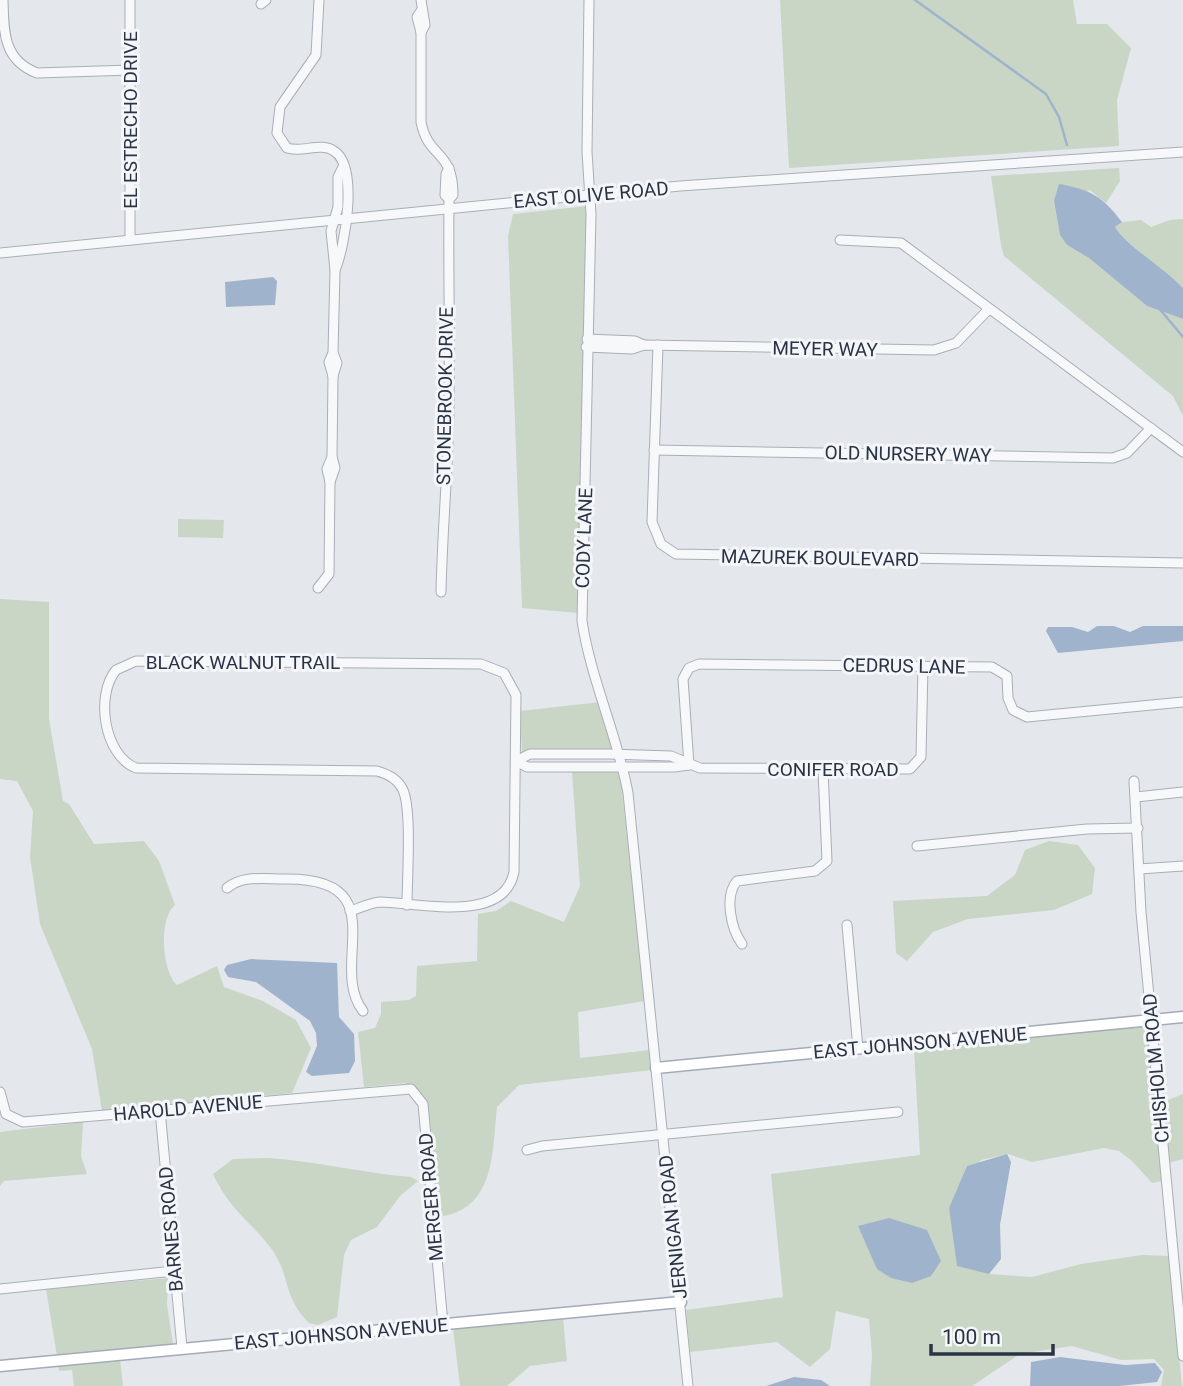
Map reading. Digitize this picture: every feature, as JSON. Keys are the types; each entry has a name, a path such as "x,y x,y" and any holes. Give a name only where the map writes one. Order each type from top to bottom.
{"main road":[{"name":"EAST JOHNSON AVENUE","path":"656,1068 1183,1017"},
{"name":"EAST JOHNSON AVENUE","path":"0,1366 681,1302"}],"street":[{"path":"3,0 6,47 27,69 37,73 131,70"},
{"name":"EL ESTRECHO DRIVE","path":"130,0 130,240"},
{"path":"319,0 316,55 280,107 276,133 281,144 292,150 331,149 340,156 348,178 346,219 335,270"},
{"name":"STONEBROOK DRIVE","path":"421,0 421,11 417,17 421,32 421,122 424,136 447,161 449,168 445,195 449,204 449,373 441,592"},
{"name":"CODY LANE","path":"589,0 587,152 590,195 582,621 591,663 623,767 656,1068"},
{"name":"EAST OLIVE ROAD","path":"0,253 346,219 449,204 1183,152"},
{"path":"318,588 329,574 330,482 327,468 332,457 333,376 329,362 333,353 335,270 331,243 338,207 338,177 343,167"},
{"path":"840,240 901,243 1183,453"},
{"name":"MEYER WAY","path":"587,343 632,349 644,345 658,345 941,350 956,343 989,309"},
{"name":"MAZUREK BOULEVARD","path":"658,345 653,529 667,550 684,556 1183,563"},
{"name":"OLD NURSERY WAY","path":"654,450 1113,458 1127,453 1151,428"},
{"name":"BLACK WALNUT TRAIL","path":"350,911 377,902 407,905 483,905 499,899 510,888 514,872 514,686 504,673 490,665 136,661 122,666 111,677 106,692 109,738 116,754 136,768 377,771 393,777 406,800 407,905"},
{"name":"CEDRUS LANE","path":"689,765 683,680 693,666 998,668 1007,677 1008,698 1013,710 1027,716 1183,702"},
{"name":"CONIFER ROAD","path":"516,761 530,754 671,756 700,768 905,770 915,766 921,757 923,666"},
{"name":"CONIFER ROAD","path":"516,761 527,767 689,765"},
{"path":"742,944 733,928 730,898 737,881 815,871 827,861 823,770"},
{"name":"CHISHOLM ROAD","path":"1134,781 1151,1021 1183,1356"},
{"path":"1136,797 1183,792"},
{"path":"917,846 1087,829 1138,828"},
{"path":"1139,869 1183,866"},
{"path":"227,888 246,879 310,878 331,886 350,911 354,995 363,1011"},
{"path":"847,926 858,1049"},
{"name":"JERNIGAN ROAD","path":"656,1068 688,1386"},
{"name":"HAROLD AVENUE","path":"0,1092 6,1114 23,1122 395,1088"},
{"name":"MERGER ROAD","path":"395,1088 411,1089 422,1104 443,1324"},
{"name":"BARNES ROAD","path":"160,1110 182,1348"},
{"path":"527,1150 541,1146 898,1112"},
{"path":"0,1289 174,1271"}],"green space":[{"path":"780,0 1073,0 1077,24 1107,24 1131,48 1117,100 1119,146 789,168"},
{"path":"1119,168 1120,181 1106,203 1090,190 1054,201 1060,235 1067,245 1089,258 1147,306 1183,319 1183,416 1173,396 1004,256 1001,245 991,176"},
{"path":"587,206 578,613 522,608 508,236 513,214"},
{"path":"1183,219 1183,288 1128,242 1115,227 1122,222 1141,220 1151,227 1170,220"},
{"path":"178,519 224,520 223,538 178,537"},
{"path":"0,599 49,602 49,719 63,801 69,804 94,844 144,841 159,861 175,905 166,921 164,945 168,969 177,985 217,966 224,987 263,1001 296,1020 311,1048 292,1093 102,1111 92,1049 40,924 30,857 33,811 17,781 0,779"},
{"path":"601,702 615,750 530,749 522,752 520,711"},
{"path":"572,772 620,772 645,1001 578,1012 580,1058 650,1050 652,1070 519,1085 497,1107 491,1160 481,1191 471,1204 456,1212 437,1217 431,1131 423,1095 405,1083 364,1087 358,1032 375,1028 381,1014 381,1002 409,1000 416,996 417,966 477,961 478,914 496,911 511,901 564,922 580,886"},
{"path":"1049,841 1078,845 1095,868 1092,894 1054,910 968,919 933,932 907,961 896,953 893,901 987,896 1015,875 1025,850"},
{"path":"1147,1026 1162,1181 1152,1183 1119,1151 1104,1148 1032,1162 1008,1154 981,1160 949,1208 954,1236 989,1274 1032,1277 1081,1264 1142,1255 1169,1256 1182,1386 1161,1386 1164,1370 1154,1359 1121,1360 1072,1346 1020,1354 972,1386 870,1386 872,1355 869,1319 836,1311 830,1349 810,1367 777,1342 690,1352 686,1310 783,1297 771,1174 920,1155 914,1049"},
{"path":"1183,1094 1183,1159 1168,1163 1163,1102"},
{"path":"83,1122 81,1156 87,1174 4,1181 0,1186 0,1132"},
{"path":"268,1158 411,1177 418,1181 400,1196 377,1227 351,1240 344,1255 337,1317 318,1325 309,1323 301,1313 273,1251 234,1207 213,1174 233,1159"},
{"path":"168,1278 167,1305 173,1344 57,1356 46,1289"},
{"path":"563,1318 567,1361 530,1366 507,1386 460,1386 453,1328"},
{"path":"120,1359 123,1386 74,1386 72,1370 59,1371 58,1365"}],"water":[{"path":"1059,184 1095,195 1115,213 1122,222 1115,227 1120,234 1183,288 1183,319 1147,306 1089,258 1067,245 1060,235 1054,201"},
{"path":"273,277 277,281 275,305 226,307 225,282"},
{"path":"1097,626 1114,626 1130,632 1143,626 1183,626 1183,641 1058,653 1046,631 1048,627 1072,627 1088,632"},
{"path":"251,959 337,963 339,1017 354,1034 355,1061 349,1073 312,1076 306,1072 317,1046 316,1033 310,1021 256,982 228,977 224,970 227,965"},
{"path":"1007,1154 1011,1162 1000,1225 1001,1259 989,1274 957,1266 949,1208 967,1166"},
{"path":"889,1218 927,1230 941,1261 931,1276 912,1283 891,1278 877,1269 858,1226"},
{"path":"1060,1357 1125,1365 1155,1363 1162,1372 1157,1382 1119,1386 1030,1386 1031,1362"},
{"path":"794,1377 821,1380 830,1386 766,1386"}],"waterway":[{"path":"915,0 1046,94 1059,117 1067,145"},
{"path":"1158,307 1183,337"}]}
